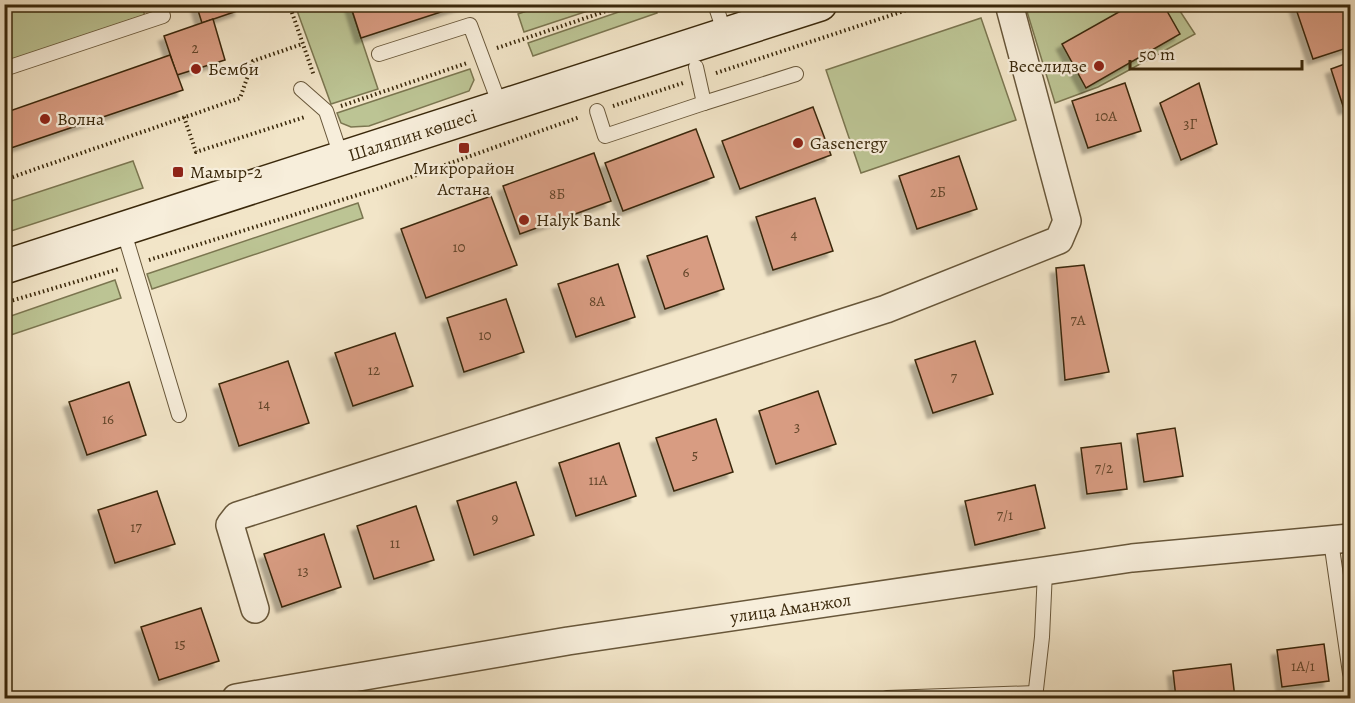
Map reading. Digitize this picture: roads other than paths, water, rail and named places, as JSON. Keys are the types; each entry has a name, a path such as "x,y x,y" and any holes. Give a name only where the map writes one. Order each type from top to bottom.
{"main road":[{"name":"Шаляпин көшесі","path":"4,267 820,4"}],"street":[{"path":"255,609 230,525 237,516 886,309 1059,240 1067,221 1009,4"},
{"name":"улица Аманжол","path":"238,698 568,641 1132,558 1341,539"}],"lane":[{"path":"4,69 163,16 159,4"},
{"path":"715,4 726,36"},
{"path":"379,54 470,25 501,108"},
{"path":"698,73 704,103"},
{"path":"597,111 605,136 796,74"},
{"path":"301,89 326,111 342,159"},
{"path":"123,229 179,415"},
{"path":"1341,539 1350,673"},
{"path":"887,699 1035,696 1042,637 1045,571"}],"place":[{"name":"Веселидзе","path":"1099,66"},
{"name":"Бемби","path":"196,69"},
{"name":"Волна","path":"45,119"},
{"name":"Gasenergy","path":"798,143"},
{"name":"Микрорайон Астана","path":"464,148"},
{"name":"Мамыр-2","path":"178,172"},
{"name":"Halyk Bank","path":"524,220"}]}
